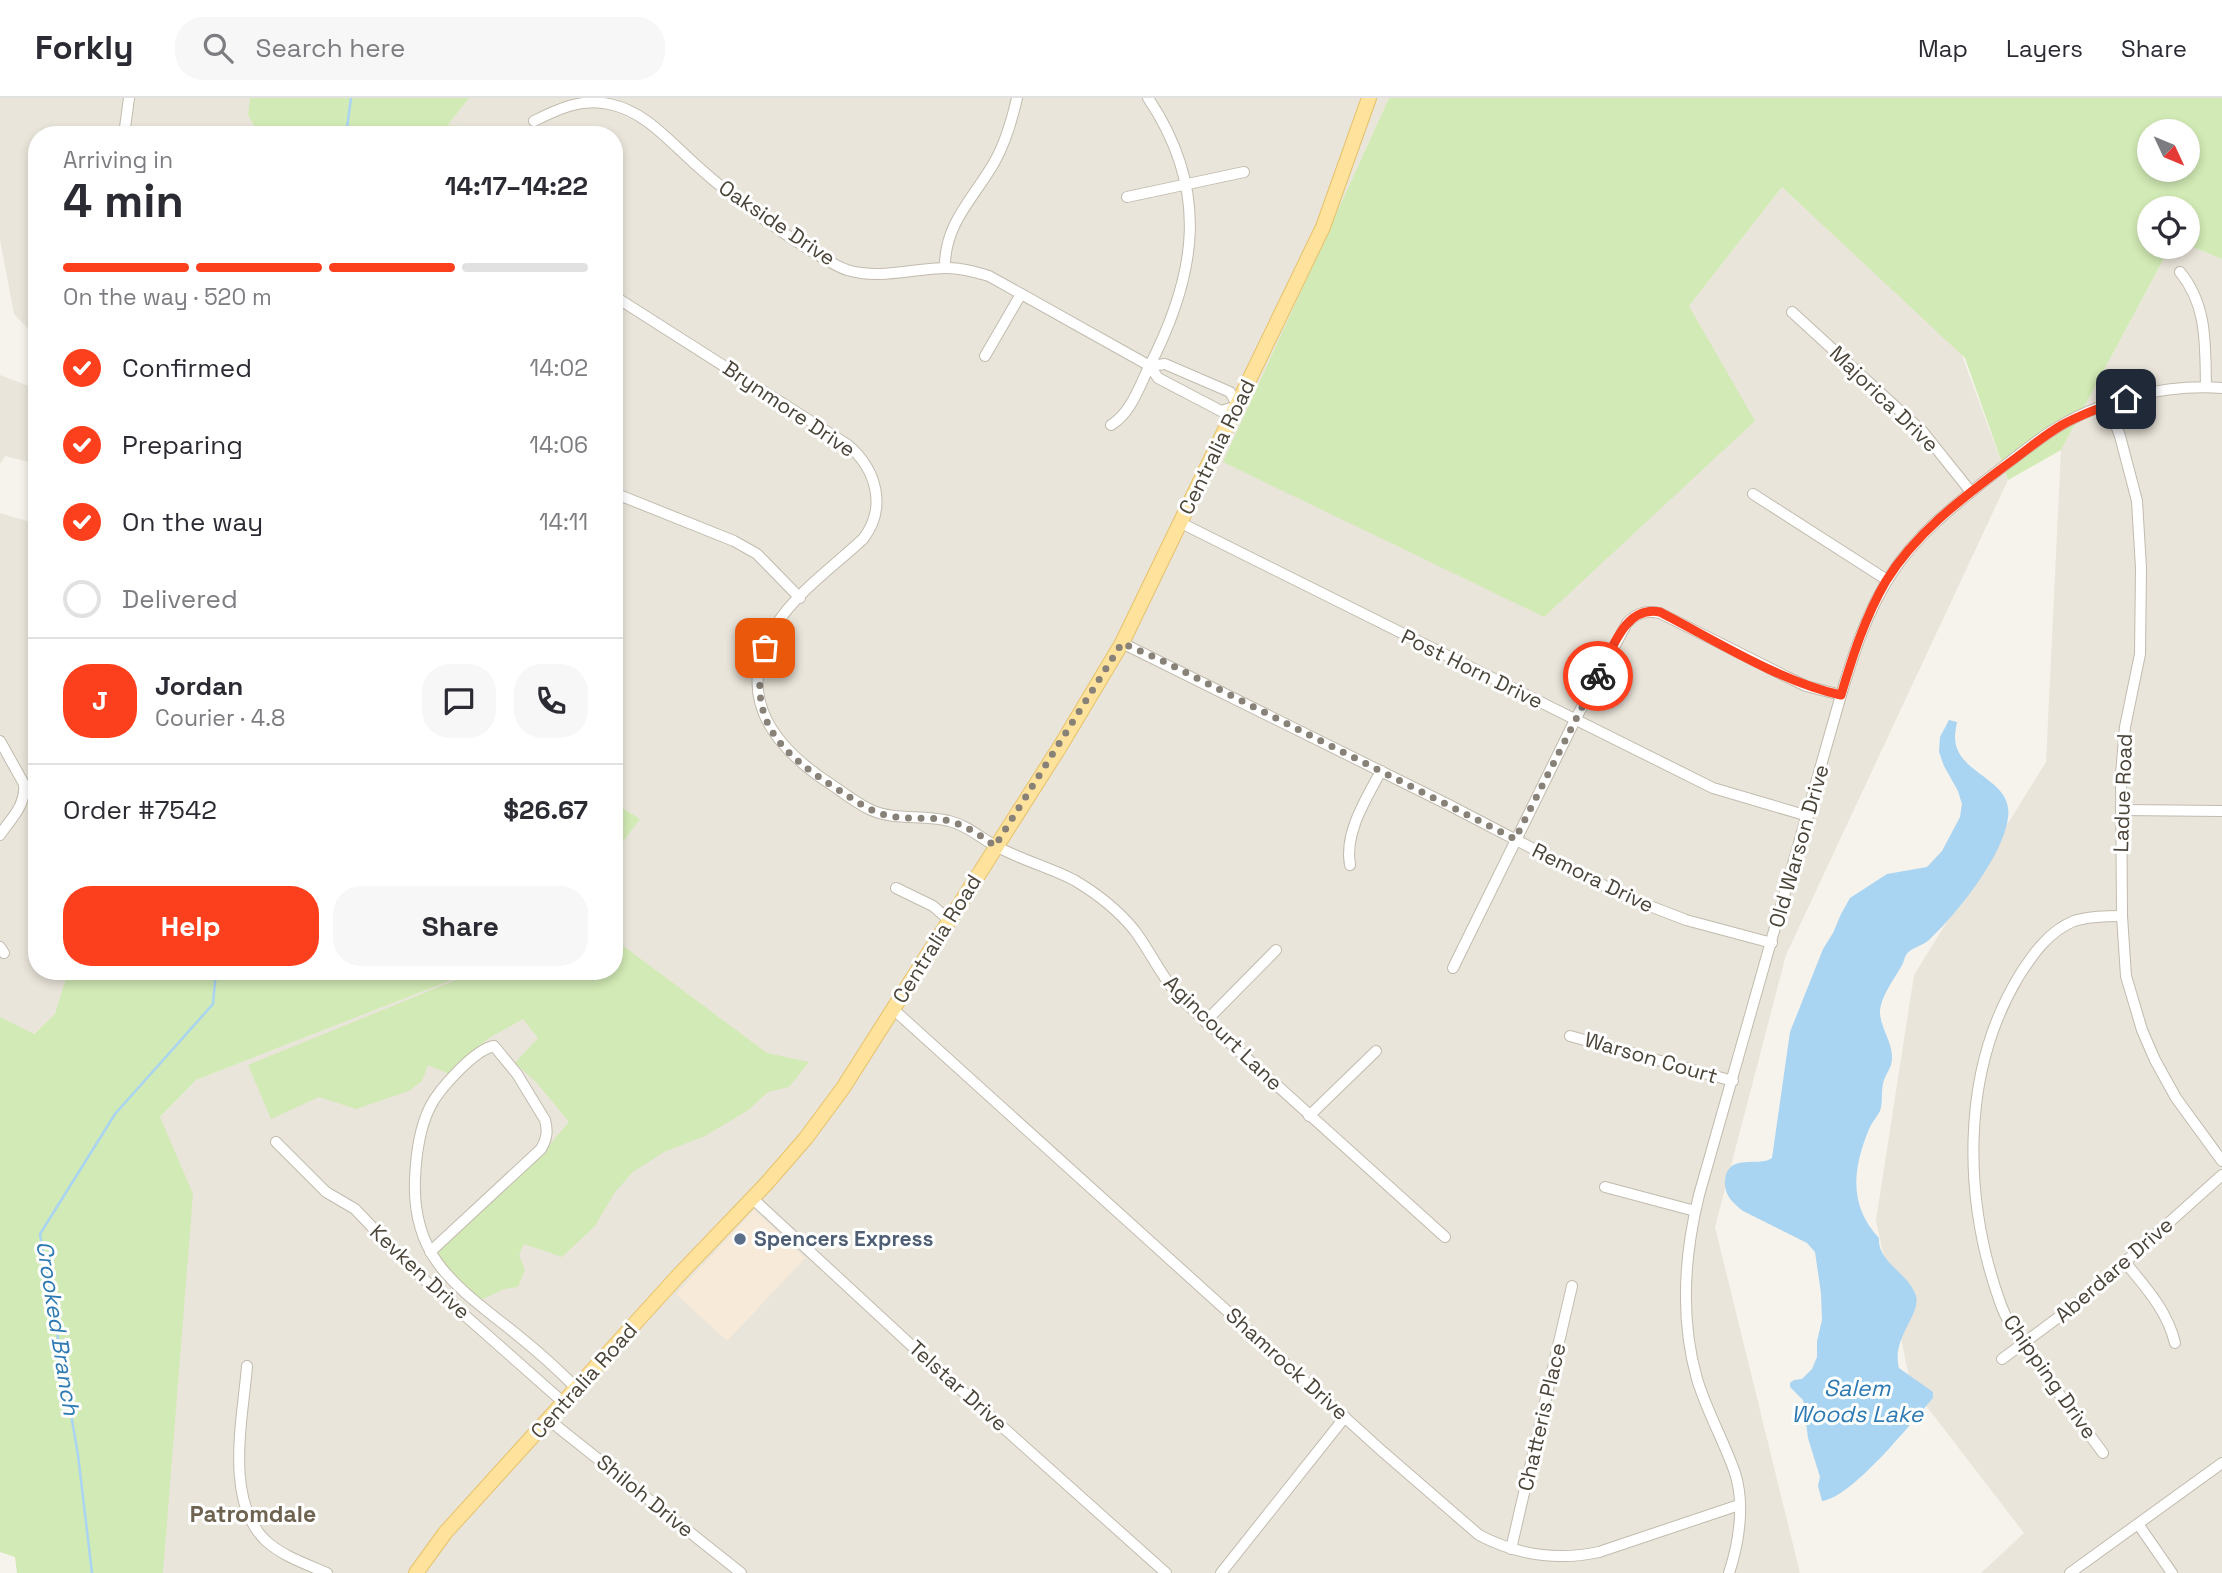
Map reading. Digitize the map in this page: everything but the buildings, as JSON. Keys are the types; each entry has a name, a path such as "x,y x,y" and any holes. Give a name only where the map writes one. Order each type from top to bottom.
{"main road":[{"name":"Centralia Road","path":"416,1573 446,1533 819,1121 893,1009 1122,643 1323,228 1369,98"}],"street":[{"path":"125,126 129,98"},
{"path":"945,268 949,233 995,160 1012,121 1017,98"},
{"path":"1111,425 1128,410 1180,299 1190,237 1185,184 1174,145 1149,98"},
{"name":"Oakside Drive","path":"534,121 572,104 595,102 622,107 647,121 747,207 809,249 846,269 883,275 945,268 989,276 1150,366 1158,378 1221,411 1238,406 1230,393 1166,364 1150,366"},
{"path":"1127,197 1244,172"},
{"path":"2180,272 2192,290 2203,317 2206,387"},
{"path":"985,356 1021,294"},
{"name":"Brynmore Drive","path":"623,302 848,445 869,467 877,502 871,529 863,540 800,598 776,626 765,648 759,673 760,701 767,722 778,740 810,771 870,810 892,817 949,821 973,831 995,846"},
{"name":"Majorica Drive","path":"1791,312 1923,432 1971,492"},
{"name":"Old Warson Drive","path":"1729,1573 1737,1543 1739,1505 1736,1475 1700,1388 1688,1329 1687,1261 1695,1211 1862,628 1887,580 1922,534 1971,492 2050,432 2108,405 2163,390 2222,388"},
{"name":"Ladue Road","path":"2108,405 2126,457 2137,501 2141,568 2140,654 2122,748 2122,916 2126,976 2142,1030 2170,1088 2222,1161"},
{"path":"1753,494 1887,580"},
{"path":"623,497 734,541 757,554 800,598"},
{"name":"Post Horn Drive","path":"1181,523 1713,788 1808,816"},
{"path":"1453,968 1575,720 1627,623 1639,613 1660,612 1787,677 1821,691 1841,695"},
{"name":"Remora Drive","path":"1122,643 1381,771 1624,896 1654,909 1772,943"},
{"path":"0,741 24,785 21,806 0,835"},
{"path":"1350,865 1350,838 1381,771"},
{"path":"2121,810 2222,811"},
{"name":"Agincourt Lane","path":"995,846 1074,881 1107,904 1134,930 1172,989 1205,1022 1445,1237"},
{"path":"896,888 933,905 949,920"},
{"name":"Chipping Drive","path":"2103,1453 2023,1345 2000,1302 1979,1217 1973,1130 1979,1085 1993,1032 2012,988 2040,945 2076,920 2122,916"},
{"path":"1205,1022 1276,950"},
{"name":"Shamrock Drive","path":"893,1009 1463,1523 1496,1544 1545,1556 1582,1556 1739,1505"},
{"name":"Warson Court","path":"1570,1036 1732,1081"},
{"path":"430,1252 541,1149 545,1142 545,1120 517,1074 494,1046 446,1082 422,1125 415,1163 418,1221 430,1252 446,1276 542,1354 577,1389"},
{"path":"1309,1116 1376,1051"},
{"name":"Kevken Drive","path":"276,1142 326,1192 355,1209 410,1266 564,1403"},
{"name":"Aberdare Drive","path":"2002,1359 2086,1297 2222,1175"},
{"path":"1605,1187 1695,1211"},
{"name":"Telstar Drive","path":"752,1198 912,1346 1166,1573"},
{"path":"2125,1262 2162,1309 2172,1329 2175,1343"},
{"name":"Chatteris Place","path":"1511,1549 1572,1286"},
{"path":"247,1366 240,1482 244,1506 266,1541 288,1556 327,1573"},
{"path":"1221,1573 1345,1417"},
{"name":"Shiloh Drive","path":"549,1420 741,1573"},
{"path":"2070,1573 2222,1463"},
{"path":"2138,1524 2172,1573"}],"shaded area":[{"path":"0,98 250,98 248,115 254,126 28,126 28,329 14,314 0,240"},
{"path":"469,98 1389,98 1223,462 1689,306 1782,187 1961,353 2008,480 1786,955 1715,1227 1800,1573 129,1573 114,1165 196,1080 452,980 623,980 623,842 639,820 623,809 623,126 448,125"},
{"path":"2200,250 2222,259 2222,1573 1981,1573 2024,1533 1911,1386 1876,1220 1914,975 2046,762 2061,450 2164,259 2200,259"},
{"path":"0,375 28,386 28,462 5,456 0,464"},
{"path":"0,513 28,521 28,980 65,980 55,1015 33,1034 0,1017"},
{"path":"754,1210 805,1258 727,1341 676,1294"}],"green space":[{"path":"250,98 469,98 448,125 459,126 254,126 248,115"},
{"path":"1389,98 2222,98 2222,259 2200,250 2200,196 2137,196 2137,259 2164,259 2061,450 2008,480 1965,358 1782,187 1689,306 1755,421 1544,617 1223,462"},
{"path":"623,809 640,819 623,842"},
{"path":"623,946 767,1053 809,1062 789,1087 768,1092 747,1111 705,1136 664,1152 633,1172 615,1192 595,1226 562,1257 524,1244 519,1255 525,1270 518,1287 504,1289 481,1300 451,1274 437,1252 551,1143 569,1122 537,1083 515,1063 538,1038 523,1019 489,1038 449,1074 428,1065 422,1081 409,1091 356,1109 319,1097 271,1119 248,1065 456,980 623,980"},
{"path":"65,980 452,980 196,1080 160,1117 193,1194 163,1573 17,1573 15,1557 0,1552 0,1017 34,1034 55,1014"}],"water":[{"name":"Salem Woods Lake","path":"1949,720 1957,722 1955,738 1958,750 1974,769 2002,794 2007,805 2008,818 1998,849 1978,883 1931,938 1906,955 1882,1001 1881,1020 1892,1058 1884,1081 1880,1111 1869,1129 1859,1158 1856,1186 1862,1213 1879,1238 1883,1254 1907,1281 1916,1296 1914,1311 1899,1347 1899,1368 1933,1392 1933,1398 1865,1473 1835,1497 1822,1501 1818,1486 1820,1477 1808,1438 1803,1400 1790,1387 1790,1383 1802,1379 1812,1369 1817,1357 1817,1341 1822,1320 1815,1252 1807,1243 1736,1206 1727,1192 1726,1174 1730,1167 1736,1164 1772,1158 1790,1032 1823,949 1850,898 1887,874 1927,867 1942,851 1960,817 1962,804 1958,791 1939,752 1940,737"}],"waterway":[{"name":"Crooked Branch","path":"347,126 351,98"},
{"name":"Crooked Branch","path":"92,1573 78,1455 40,1234 115,1114 213,1004 215,980"}],"way so far":[{"path":"765,648 759,673 760,701 767,722 793,757 870,810 892,817 949,821 973,831 995,846 1061,745 1122,643 1159,659 1515,839 1598,676"}],"place":[{"name":"Spencers Express","path":"740,1239"}],"district":[{"name":"Patromdale","path":"253,1514"}],"route":[{"path":"1598,676 1627,623 1639,613 1652,611 1660,612 1806,686 1841,695 1853,653 1874,603 1893,570 1922,534 1971,492 2050,432 2085,414 2126,399"}]}
